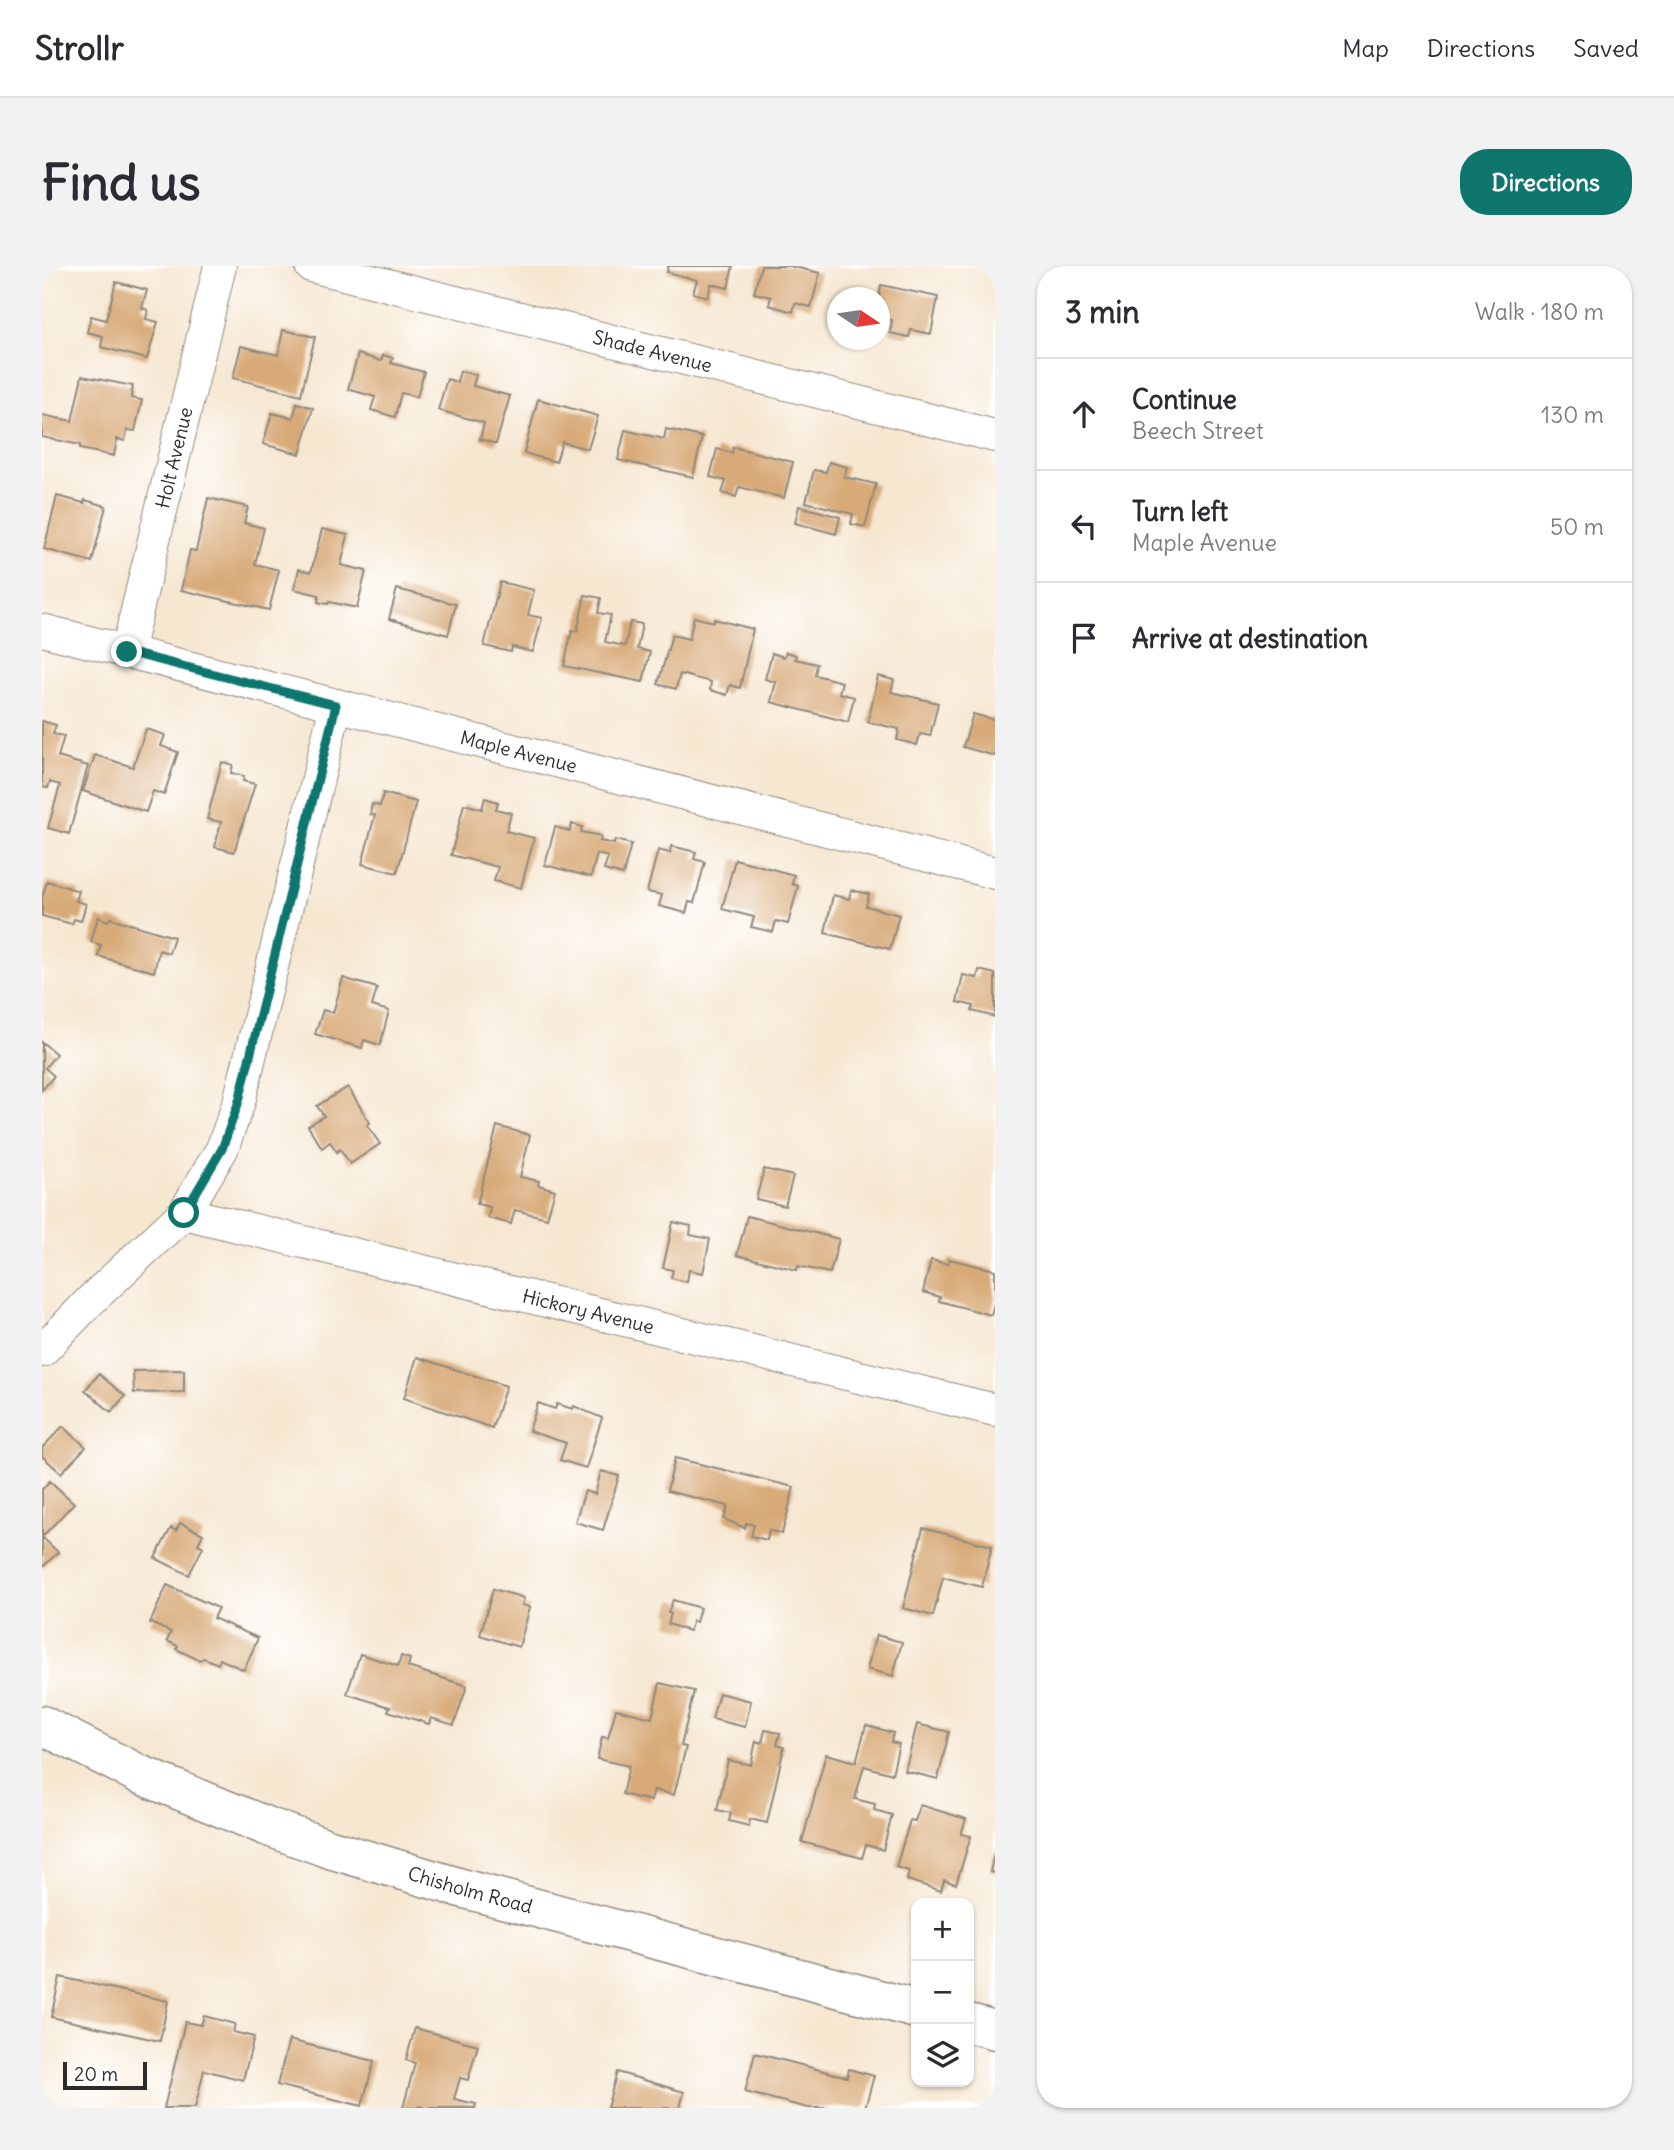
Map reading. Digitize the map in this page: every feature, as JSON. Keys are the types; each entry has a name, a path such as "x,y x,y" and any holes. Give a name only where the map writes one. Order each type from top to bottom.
{"main road":[{"name":"Chisholm Road","path":"42,1725 139,1774 330,1849 461,1888 911,2008"},
{"path":"973,2024 995,2030"}],"street":[{"name":"Holt Avenue","path":"127,652 220,266"},
{"name":"Shade Avenue","path":"311,266 995,436"},
{"name":"Maple Avenue","path":"42,630 995,873"},
{"path":"42,1351 101,1290 184,1213 222,1149 239,1101 336,705"},
{"name":"Hickory Avenue","path":"184,1213 995,1410"}],"building":[{"path":"668,266 733,266 728,288 711,284 708,297 693,293 697,280 667,272"},
{"path":"761,266 790,266 820,273 811,307 795,303 793,312 769,305 771,297 754,293"},
{"path":"116,282 147,290 142,308 148,310 146,319 158,322 147,359 101,347 103,336 87,332 91,316 106,320"},
{"path":"881,285 938,297 931,334 911,330 909,337 890,333 890,287"},
{"path":"283,330 315,337 301,395 233,378 241,346 278,355"},
{"path":"358,354 381,361 383,355 393,358 391,363 424,372 417,397 401,393 395,417 371,410 375,397 348,389"},
{"path":"460,371 476,375 473,386 510,396 496,444 480,439 484,423 438,410 447,379 457,382"},
{"path":"82,376 133,386 131,398 142,400 135,431 127,430 125,441 117,439 114,456 42,437 42,415 72,421"},
{"path":"538,399 598,416 588,449 562,442 556,462 524,453"},
{"path":"297,403 313,408 300,454 263,444 272,413 293,418"},
{"path":"666,429 702,437 693,477 618,460 625,430 664,439"},
{"path":"733,447 793,462 784,498 739,487 736,497 722,493 726,481 710,477 717,449 732,453"},
{"path":"829,462 847,467 844,477 876,484 865,527 851,524 853,514 806,502 814,470 826,472"},
{"path":"57,496 106,506 92,562 44,549"},
{"path":"208,498 248,507 244,523 264,528 255,564 279,570 269,610 181,590 190,550 196,551"},
{"path":"799,506 840,517 836,534 795,523"},
{"path":"322,529 348,535 341,565 366,571 357,608 318,602 319,595 294,589 299,569 311,572"},
{"path":"500,582 534,590 528,615 542,618 533,652 512,647 511,652 484,646"},
{"path":"397,589 456,604 448,635 389,619"},
{"path":"585,595 601,598 598,613 611,615 605,642 625,646 630,622 642,624 637,649 650,652 643,682 564,666 572,630 577,632"},
{"path":"694,617 753,629 740,688 730,685 727,695 710,690 711,682 680,674 676,689 658,684 672,635 689,639"},
{"path":"786,652 796,655 795,659 817,664 815,675 842,682 839,693 854,697 848,722 771,702 776,682 765,679 772,653 784,657"},
{"path":"878,676 894,680 891,692 938,703 930,736 920,734 917,745 897,740 899,729 868,722"},
{"path":"973,714 995,720 995,756 963,747"},
{"path":"42,721 56,725 53,734 64,736 58,757 88,766 69,834 48,828 60,785 50,782 48,788 42,787"},
{"path":"146,729 165,735 161,746 178,752 164,795 153,791 146,812 83,791 95,755 133,767"},
{"path":"222,762 233,765 231,773 244,776 243,781 255,784 234,852 215,847 221,822 207,819"},
{"path":"383,793 416,802 397,873 362,864 375,815 370,814 372,804 380,806"},
{"path":"485,798 498,802 496,809 511,813 506,831 534,838 521,888 494,881 498,867 451,855 464,804 482,809"},
{"path":"572,824 582,827 581,832 601,836 600,841 614,844 615,840 631,844 623,875 604,870 608,857 597,854 591,877 545,865 555,827 570,831"},
{"path":"671,846 696,852 694,859 705,862 694,903 689,902 686,913 659,906 662,895 647,892 658,850 670,853"},
{"path":"735,859 794,875 792,884 798,886 788,924 776,921 773,932 751,927 754,917 722,909"},
{"path":"47,881 79,891 76,901 86,904 81,921 74,919 72,924 42,916 42,898"},
{"path":"851,890 869,894 866,906 899,915 890,949 825,933 833,895 849,899"},
{"path":"98,917 174,937 169,953 159,950 154,972 98,956 101,945 91,942"},
{"path":"979,970 995,974 995,1017 972,1011 974,1006 957,1002 963,975 977,978"},
{"path":"343,978 377,988 372,1006 389,1011 380,1045 364,1040 362,1048 315,1034 323,1010 333,1013"},
{"path":"42,1042 56,1054 45,1068 54,1076 42,1090"},
{"path":"348,1087 380,1144 350,1164 340,1149 337,1152 330,1142 322,1148 308,1126 324,1116 317,1106"},
{"path":"497,1126 530,1135 520,1177 539,1181 538,1185 555,1190 547,1218 515,1210 511,1224 488,1218 490,1207 477,1204"},
{"path":"764,1169 793,1176 785,1206 756,1199"},
{"path":"747,1216 839,1239 830,1273 798,1266 797,1270 737,1255"},
{"path":"673,1222 691,1226 690,1235 710,1239 703,1273 689,1270 687,1282 671,1278 673,1270 663,1268"},
{"path":"949,1259 995,1270 995,1300 991,1315 939,1301 940,1297 923,1292 931,1260 948,1264"},
{"path":"417,1357 506,1386 492,1428 404,1398"},
{"path":"184,1370 184,1392 134,1393 133,1371"},
{"path":"99,1374 125,1396 111,1412 85,1390"},
{"path":"538,1403 555,1409 557,1404 573,1409 574,1406 602,1418 586,1468 560,1460 566,1443 529,1431"},
{"path":"63,1426 86,1447 61,1473 42,1456 42,1448"},
{"path":"675,1458 794,1487 782,1534 769,1530 767,1540 751,1536 754,1525 746,1523 745,1528 724,1519 728,1506 667,1491"},
{"path":"601,1471 619,1476 603,1530 575,1522 585,1491 595,1494"},
{"path":"50,1481 74,1503 42,1537 42,1489"},
{"path":"180,1523 203,1534 198,1544 203,1547 189,1575 155,1558 171,1528 176,1531"},
{"path":"923,1528 992,1546 982,1587 943,1577 933,1616 903,1608"},
{"path":"42,1537 58,1552 42,1568"},
{"path":"167,1585 218,1608 213,1618 258,1638 244,1670 220,1659 218,1664 204,1658 199,1660 176,1649 178,1646 167,1641 171,1632 150,1623"},
{"path":"493,1589 524,1598 522,1605 530,1607 519,1647 480,1635"},
{"path":"673,1600 700,1608 696,1622 693,1621 689,1631 668,1624 671,1614 668,1613"},
{"path":"876,1635 902,1642 893,1676 867,1669"},
{"path":"360,1654 398,1666 401,1656 410,1659 408,1667 467,1686 454,1725 431,1718 429,1724 388,1711 390,1707 347,1694"},
{"path":"660,1683 694,1691 681,1746 686,1747 674,1795 654,1790 651,1801 622,1794 629,1766 597,1759 602,1737 608,1738 616,1709 652,1718"},
{"path":"719,1693 751,1701 745,1727 712,1719"},
{"path":"917,1724 949,1732 938,1779 905,1771"},
{"path":"866,1725 893,1733 891,1742 899,1744 892,1774 864,1766 855,1799 875,1804 874,1810 892,1815 883,1850 866,1845 862,1858 802,1842 826,1754 856,1762"},
{"path":"765,1730 780,1733 777,1745 784,1747 767,1823 750,1819 749,1826 729,1821 731,1813 717,1810 728,1760 751,1765 756,1741 762,1743"},
{"path":"920,1805 966,1819 961,1834 971,1836 956,1884 944,1880 941,1891 907,1880 909,1871 896,1867 910,1820 915,1821"},
{"path":"995,1854 995,1873 990,1872"},
{"path":"60,1977 168,2001 160,2041 51,2017"},
{"path":"204,2016 235,2024 233,2032 254,2037 243,2080 204,2070 195,2108 164,2108 185,2022 201,2025"},
{"path":"415,2028 478,2045 468,2080 460,2078 454,2099 476,2104 475,2108 403,2108 415,2063 406,2060"},
{"path":"289,2040 374,2061 362,2106 277,2085"},
{"path":"755,2053 847,2077 849,2069 874,2076 865,2108 808,2108 745,2092"},
{"path":"617,2072 684,2092 680,2108 607,2108"}],"route":[{"path":"127,652 336,705 239,1101 222,1149 184,1213"}]}
